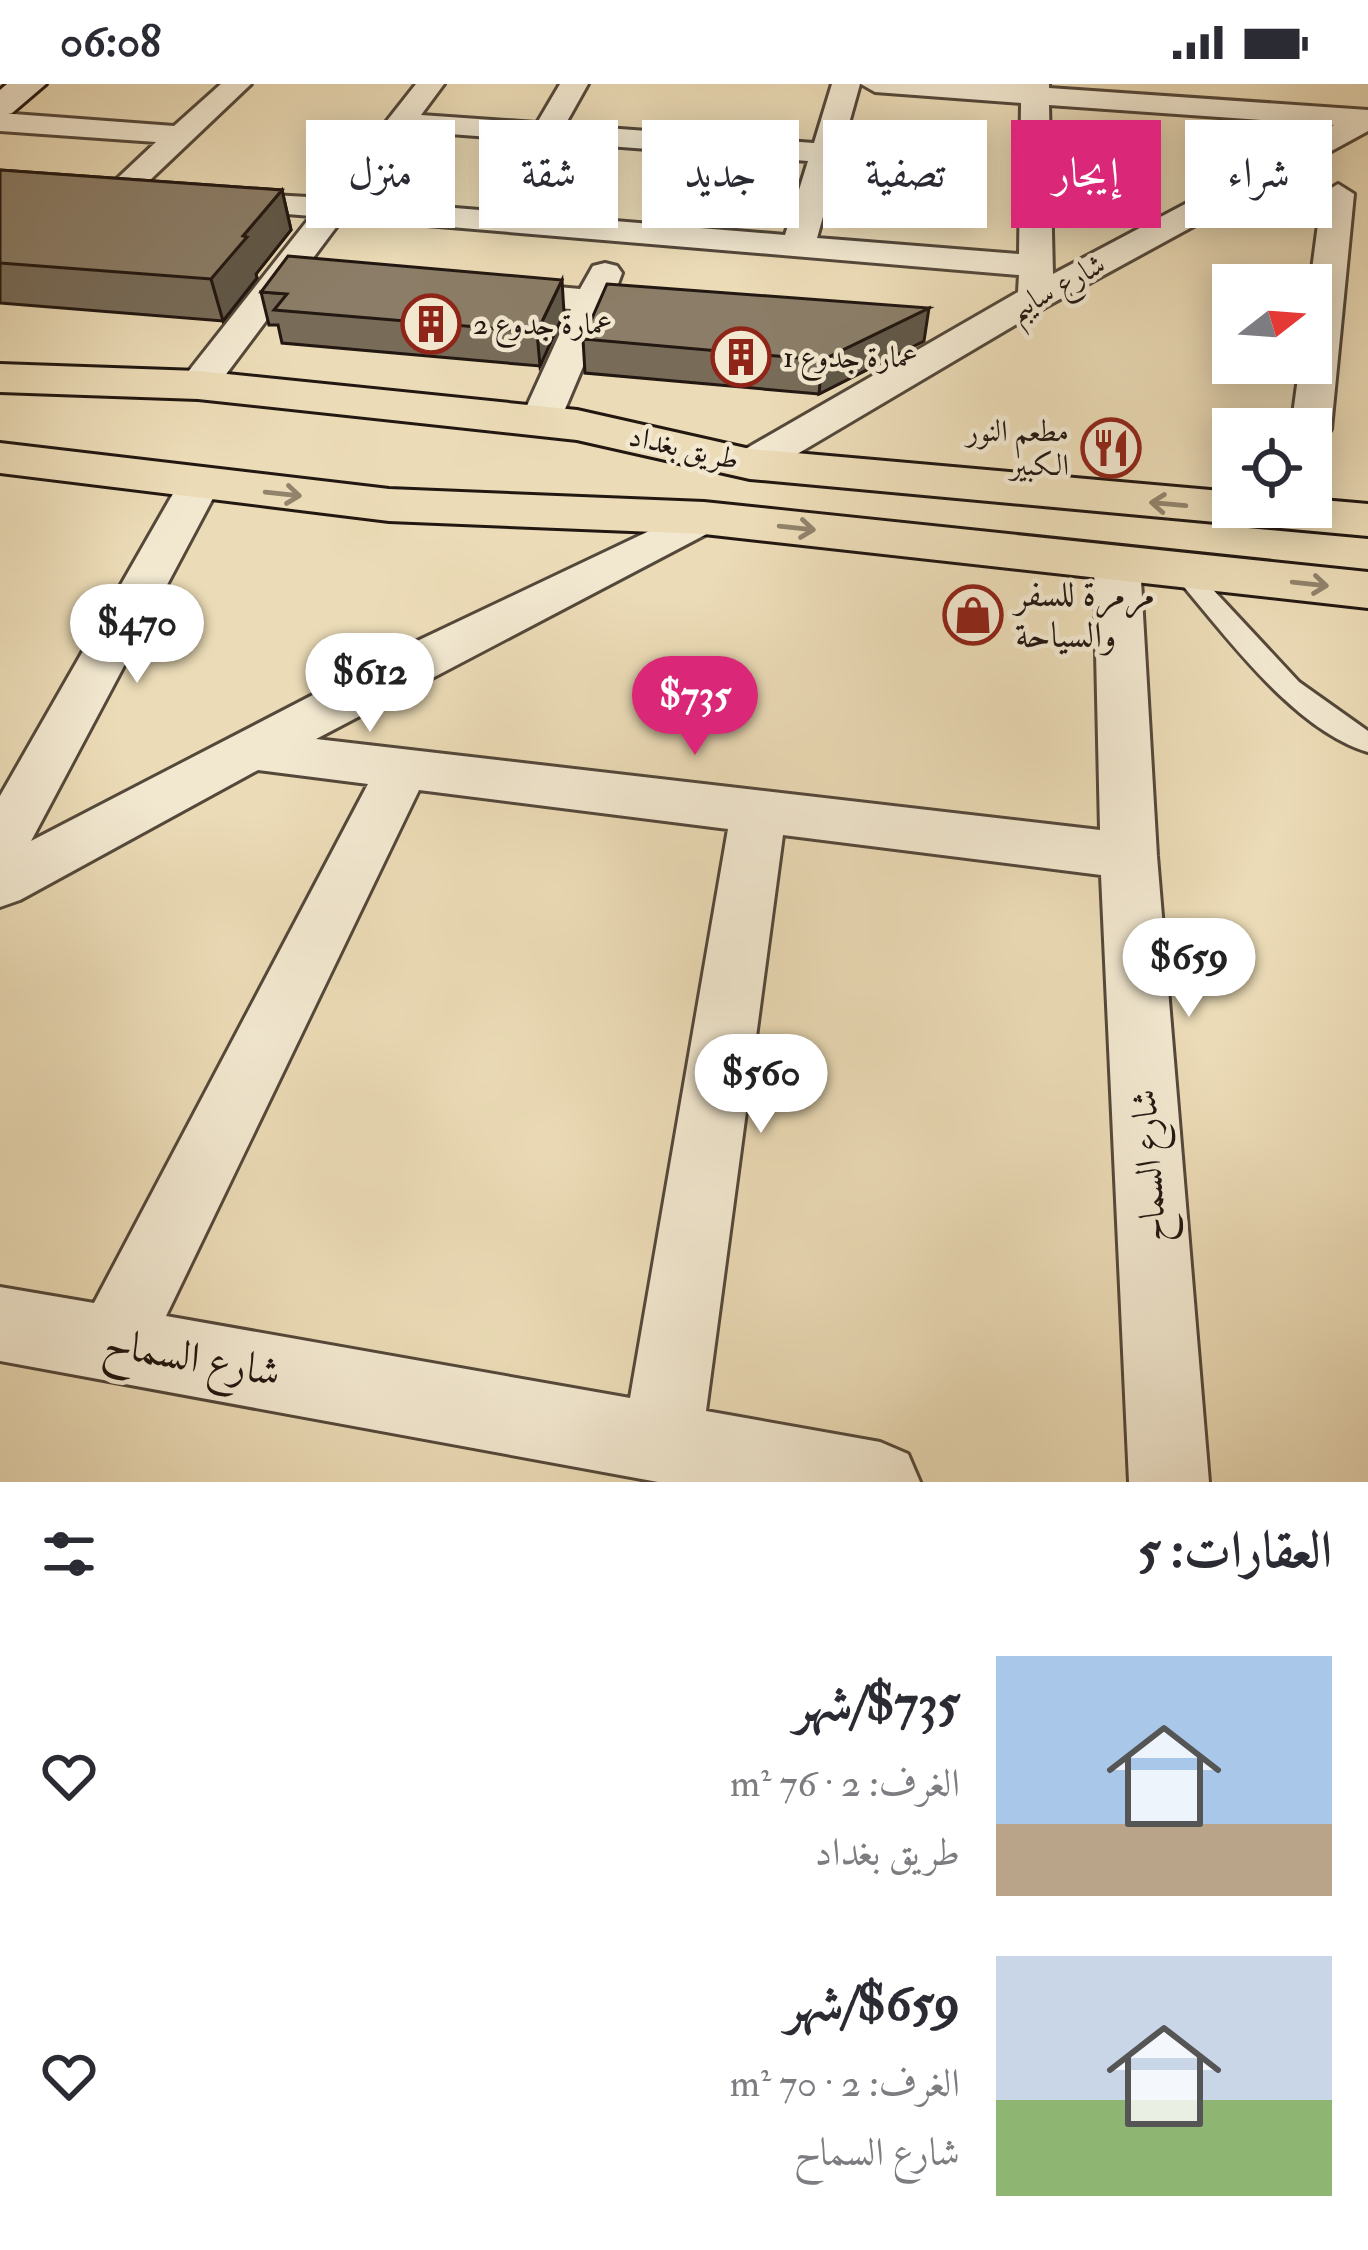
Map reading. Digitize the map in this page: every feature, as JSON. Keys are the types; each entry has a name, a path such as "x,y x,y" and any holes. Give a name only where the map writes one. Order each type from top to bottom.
{"main road":[{"path":"0,106 28,84"},
{"path":"0,352 95,364 198,386"},
{"name":"طريق بغداد","path":"0,379 198,386 540,421 650,439 735,462 1212,503"},
{"path":"0,405 735,462"},
{"path":"0,424 391,461 556,485 704,518"},
{"name":"طريق بغداد","path":"0,458 389,505 704,518 1368,590"},
{"path":"0,489 199,485"},
{"name":"طريق بغداد","path":"1332,515 1368,520"}],"street":[{"path":"120,191 236,84"},
{"path":"403,120 430,84"},
{"path":"553,120 574,84"},
{"path":"836,120 846,84"},
{"path":"875,84 1035,90 1367,119"},
{"path":"455,218 798,247 1036,282 1035,90"},
{"name":"شارع سايبم","path":"1332,137 1367,119"},
{"path":"0,122 181,135"},
{"path":"618,137 823,153"},
{"path":"798,247 823,163"},
{"path":"80,187 306,206"},
{"name":"شارع سايبم","path":"735,462 1036,282 1185,211"},
{"path":"198,386 319,228"},
{"path":"1313,408 1326,228"},
{"path":"540,421 622,232"},
{"path":"284,273 332,278"},
{"path":"450,288 711,311"},
{"path":"0,845 199,485"},
{"path":"0,884 704,518"},
{"name":"شارع السماح","path":"1117,563 1129,856 1169,1482"},
{"path":"249,751 1129,856"},
{"path":"113,1344 403,769"},
{"path":"662,1444 759,811"},
{"name":"شارع السماح","path":"0,1324 880,1482"}],"lane":[{"path":"1182,570 1295,694 1368,743"}],"building":[{"path":"0,170 282,190 211,279 0,263"},
{"path":"288,256 562,280 537,332 274,310 287,294 261,292"},
{"path":"607,284 929,308 822,360 583,339"}],"place":[{"name":"عمارة جدوع 2","path":"431,324"},
{"name":"عمارة جدوع 1","path":"741,357"},
{"name":"مطعم النور الكبير","path":"1111,448"},
{"name":"مرمرة للسفر والسياحة","path":"973,615"}]}
